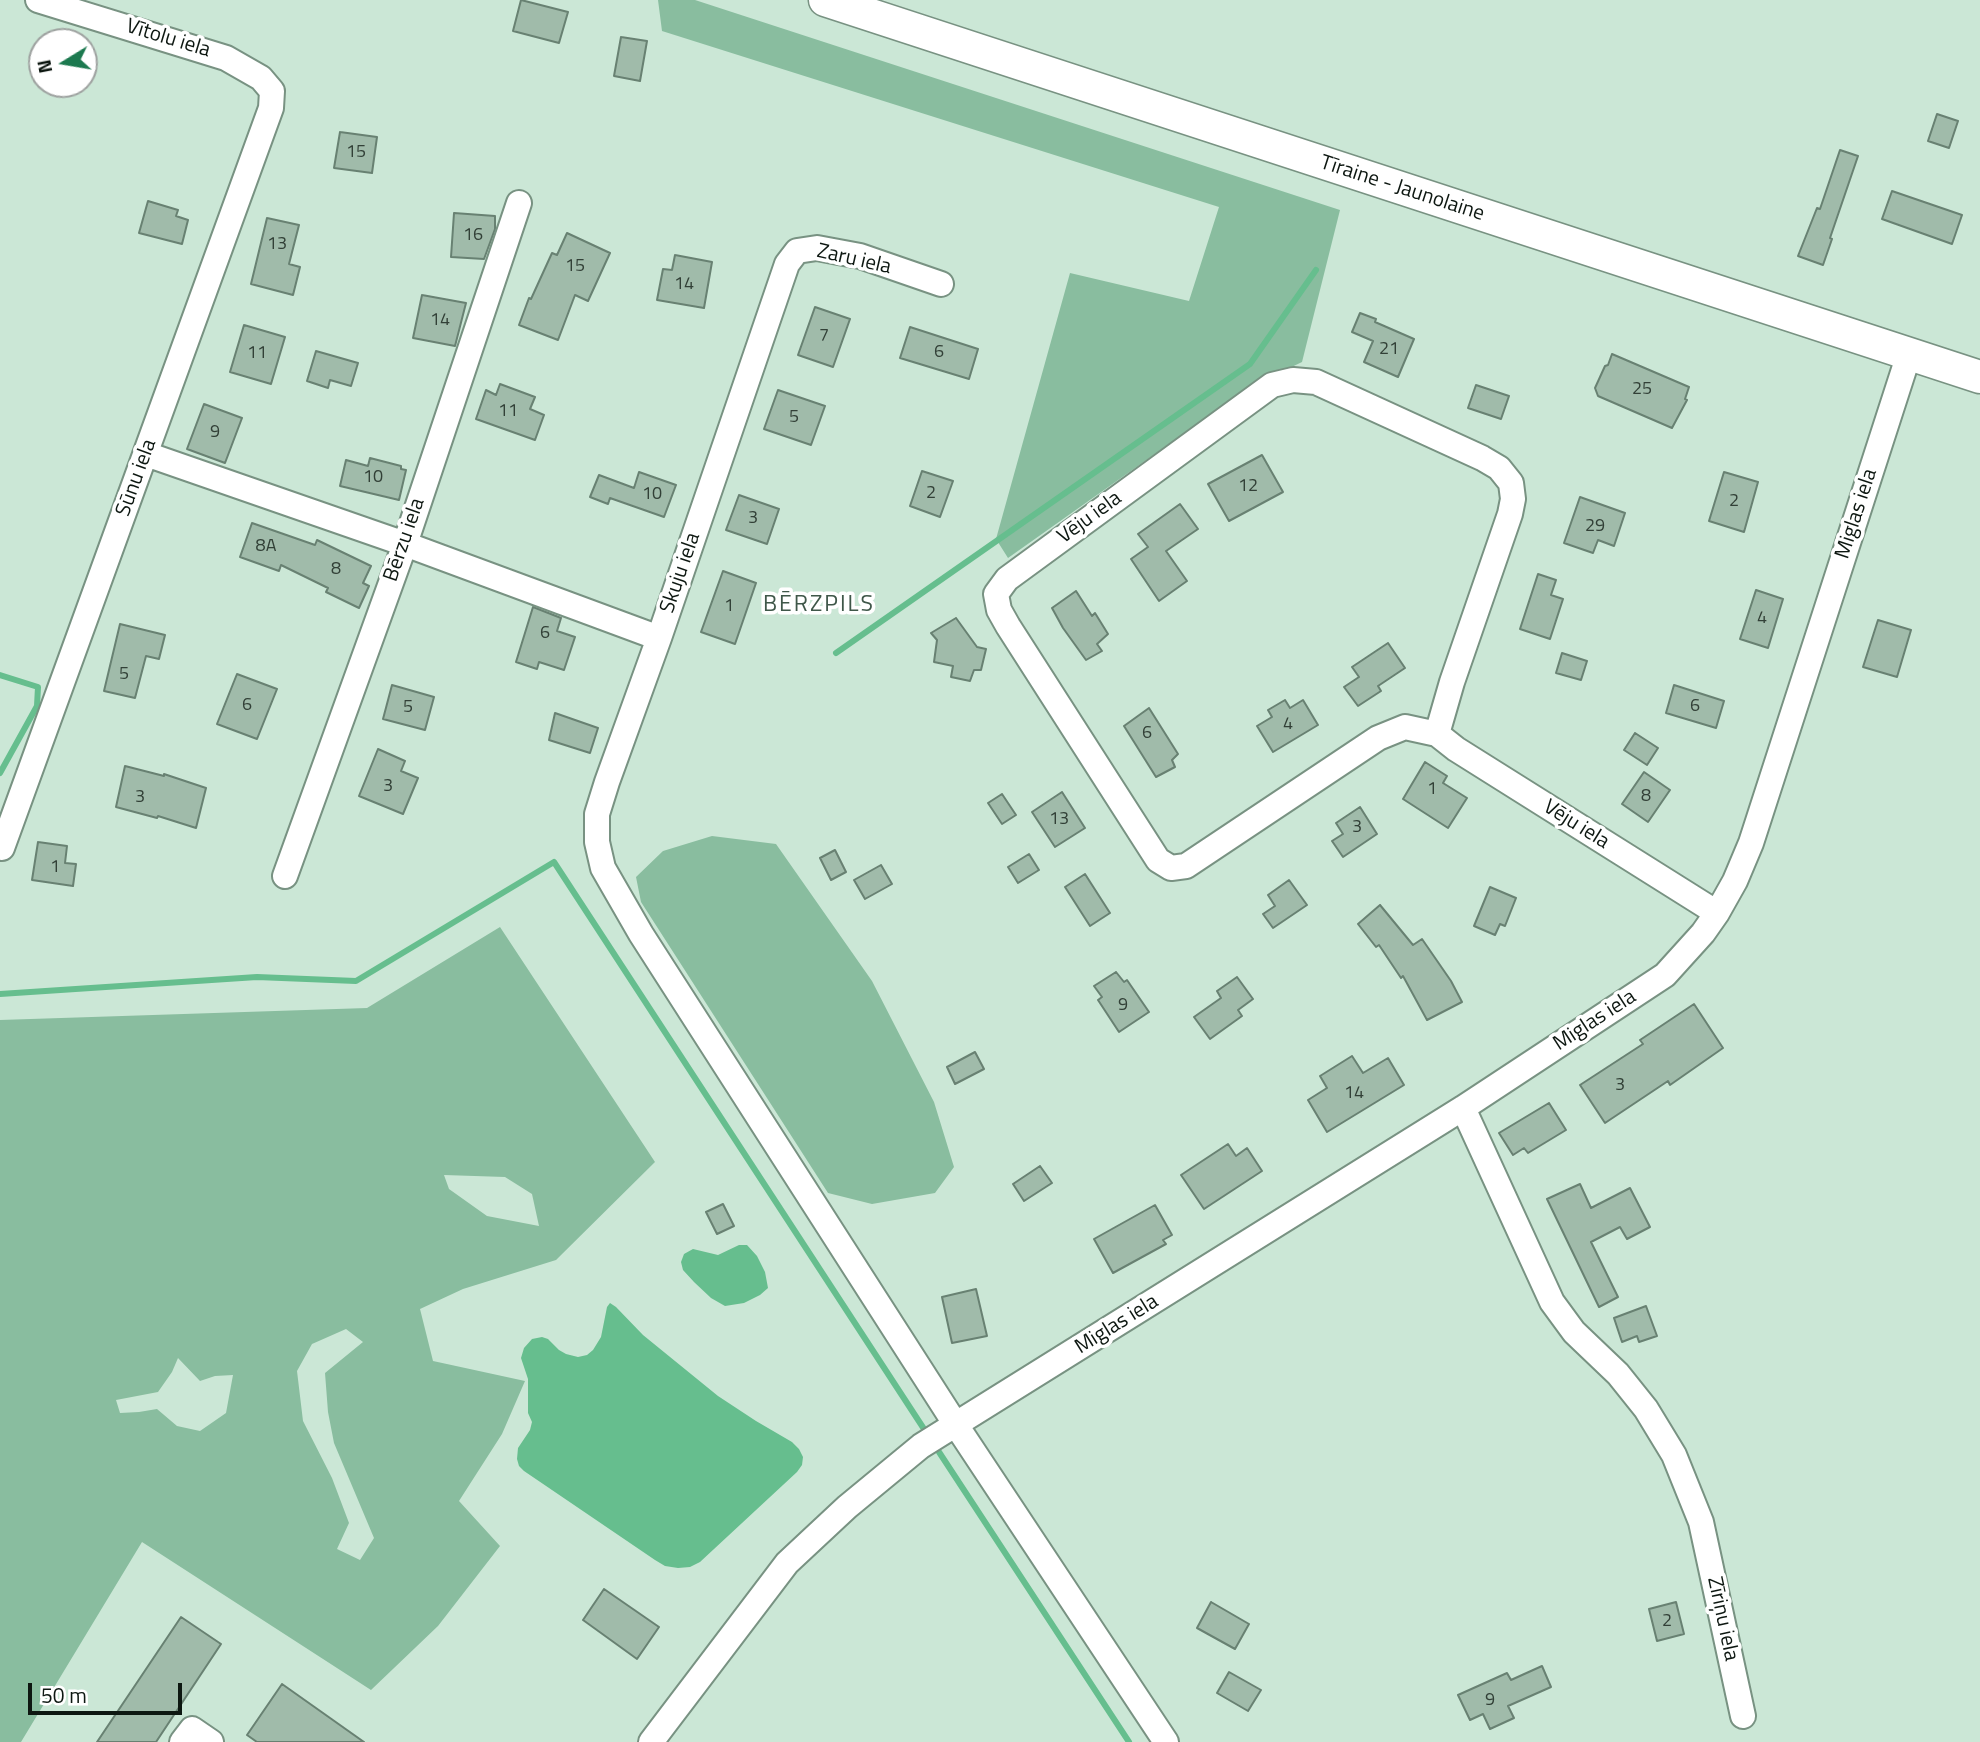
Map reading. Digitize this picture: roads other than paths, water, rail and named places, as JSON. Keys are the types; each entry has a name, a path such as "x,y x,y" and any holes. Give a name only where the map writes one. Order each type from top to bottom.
{"main road":[{"name":"Tīraine - Jaunolaine","path":"825,0 1980,377"}],"street":[{"name":"Vītolu iela","path":"38,0 226,58 261,78 272,90 271,108"},
{"name":"Sūnu iela","path":"2,848 271,108"},
{"name":"Bērzu iela","path":"285,876 405,544 519,202"},
{"name":"Zaru iela","path":"781,279 787,264 797,251 817,248 860,256 941,284"},
{"name":"Skuju iela","path":"781,279 607,782 597,814 597,842 603,869 641,934 956,1425"},
{"name":"Miglas iela","path":"652,1742 787,1563 847,1507 921,1446 1463,1108 1665,975 1703,933 1717,912 1735,881 1751,844 1909,354"},
{"name":"Vēju iela","path":"1437,734 1452,682 1510,514 1513,499 1511,483 1499,468 1482,457 1316,382 1293,380 1272,385 1007,579 996,594 999,610 1008,626 1068,720 1158,860 1171,867 1186,866 1378,738 1405,727 1437,734 1456,749 1717,912"},
{"path":"146,454 405,544 659,638"},
{"name":"Zīriņu iela","path":"1463,1108 1552,1302 1574,1332 1618,1374 1646,1409 1675,1455 1701,1522 1743,1716"},
{"path":"956,1425 1166,1742"},
{"path":"182,1742 192,1729 211,1742"}],"waterway":[{"path":"836,653 1250,364 1316,270"},
{"path":"0,675 38,687 37,706 0,773"},
{"path":"0,994 257,977 356,981 554,862 924,1429"},
{"path":"939,1452 1129,1742"}],"district":[{"name":"BĒRZPILS","path":"819,605"}]}
